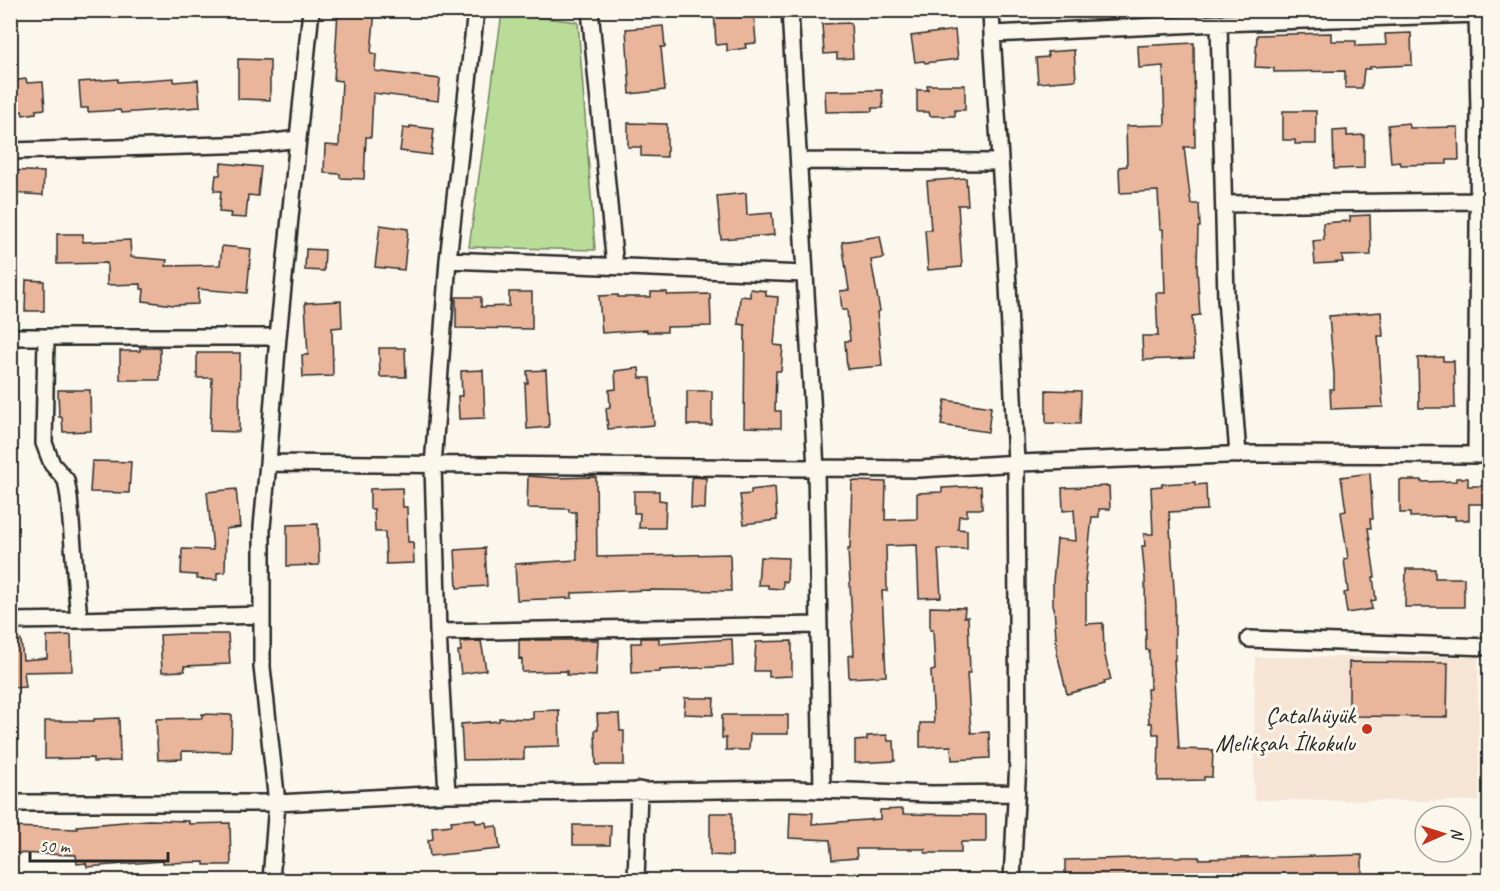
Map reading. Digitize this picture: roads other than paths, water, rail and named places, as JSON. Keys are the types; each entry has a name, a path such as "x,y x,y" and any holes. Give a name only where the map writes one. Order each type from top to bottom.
{"street":[{"path":"271,880 277,803 262,667 262,526 310,10"},
{"path":"447,794 438,632 433,466 448,260 476,10"},
{"path":"590,10 615,266"},
{"path":"790,10 816,469 822,790"},
{"path":"991,10 1017,463 1016,793 1012,880"},
{"path":"268,462 433,466 919,470 1017,463 1238,455 1483,455 1479,201 1484,113 1477,12 993,34"},
{"path":"1219,23 1226,299 1238,455"},
{"path":"10,151 258,144 298,139"},
{"path":"799,161 1000,162"},
{"path":"1225,204 1479,201"},
{"path":"448,260 805,274"},
{"path":"10,337 278,337"},
{"path":"46,338 44,443 52,464 66,480 79,620"},
{"path":"10,621 262,615"},
{"path":"438,632 818,625"},
{"path":"1249,639 1490,646"},
{"path":"10,803 277,803 447,794 639,790 1016,793"},
{"path":"636,880 639,790"}],"place":[{"name":"Çatalhüyük Melikşah İlkokulu","path":"1367,729"}]}
